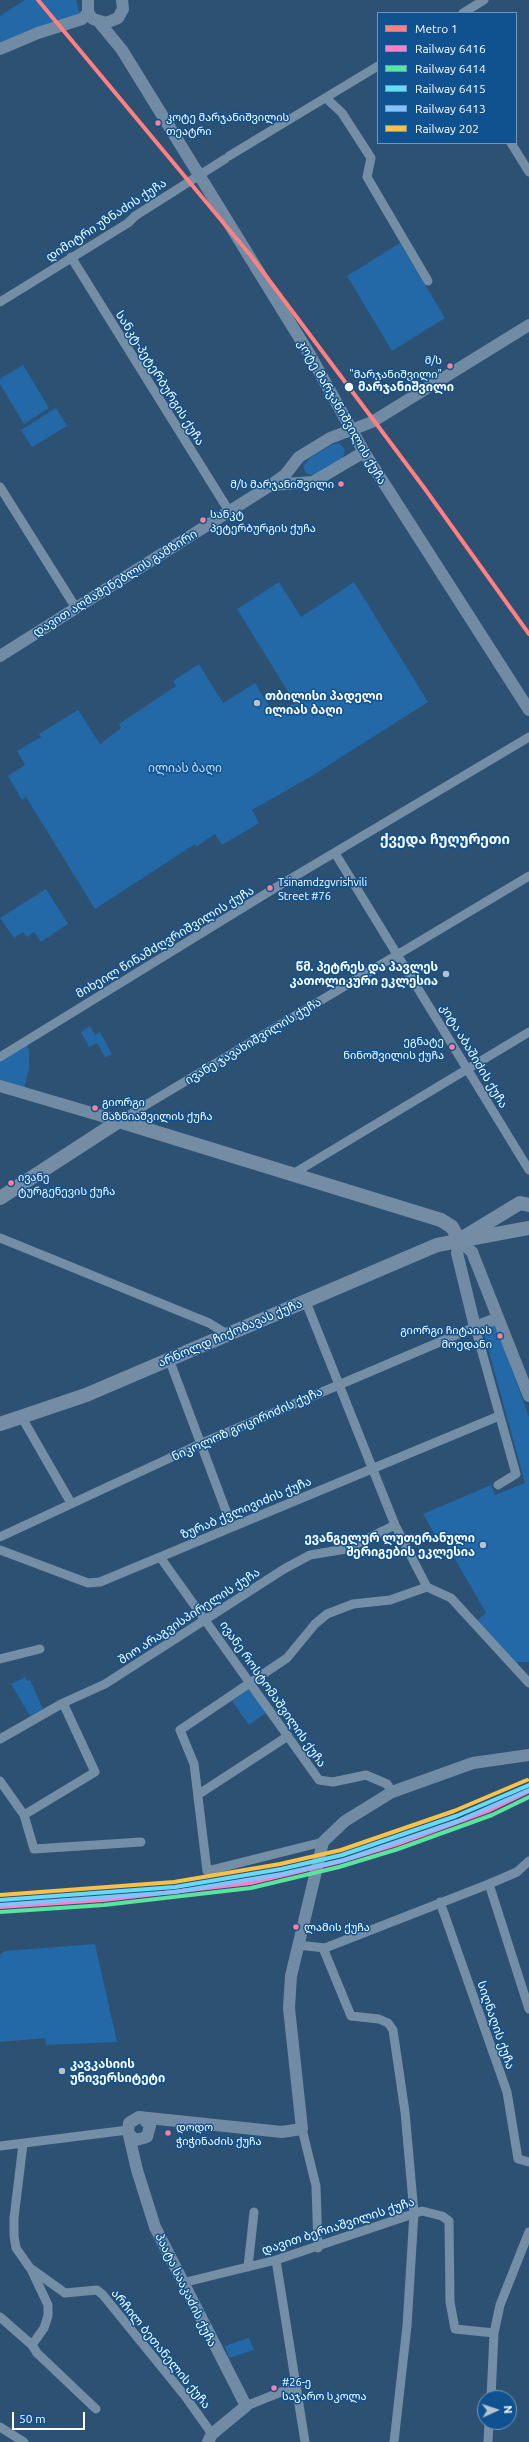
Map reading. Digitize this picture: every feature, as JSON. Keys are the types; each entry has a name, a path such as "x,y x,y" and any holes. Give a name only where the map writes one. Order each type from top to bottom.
{"main road":[{"path":"0,49 38,33 82,19 88,13 88,0"},
{"path":"99,22 106,23 118,18 123,1"},
{"name":"კოტე მარჯანიშვილის ქუჩა","path":"88,13 99,22 122,50 198,176 310,355 364,452 529,710"},
{"name":"კოტე მარჯანიშვილის ქუჩა","path":"118,18 118,32 122,50"},
{"path":"353,430 372,422 529,325"},
{"name":"დავით აღმაშენებლის გამზირი","path":"0,656 271,485 284,475 299,457 330,438 353,430"},
{"name":"დავით აღმაშენებლის გამზირი","path":"271,485 313,482 364,452"},
{"path":"294,464 295,477 302,482"},
{"path":"0,1086 445,1221 452,1227 459,1240 457,1252 475,1327"},
{"name":"ივანე ჯავახიშვილის ქუჩა","path":"0,1198 119,1121"},
{"path":"473,1241 485,1223 523,1204"},
{"path":"523,1204 513,1218 523,1227"},
{"path":"452,1227 464,1231 473,1241 498,1318 529,1396"},
{"path":"440,1244 451,1235 452,1227"},
{"path":"473,1241 523,1227"},
{"name":"არნოლდ ჩიქობავას ქუჩა","path":"0,1424 86,1395 440,1244 459,1240 473,1241"},
{"name":"ნიკოლოზ გოცირიძის ქუჩა","path":"475,1327 498,1318"},
{"path":"171,2122 136,2140 129,2132 132,2120 143,2118 171,2122 191,2121 282,2132 302,2129 289,2008 291,1976 322,1845 345,1821 392,1792 473,1763 529,1755"},
{"path":"143,2118 150,2126 148,2135"},
{"name":"პაატა სააკაძის ქუჩა","path":"129,2132 137,2170 155,2227 182,2283 246,2406"},
{"name":"პაატა სააკაძის ქუჩა","path":"137,2170 141,2151 148,2135"},
{"path":"210,2438 246,2406"}],"street":[{"path":"465,12 484,0"},
{"name":"დიმიტრი უზნაძის ქუჩა","path":"0,302 128,223 135,216 198,176 377,67"},
{"path":"326,98 342,113 371,158 367,177 428,281"},
{"path":"512,144 529,172"},
{"name":"სანკტ-პეტერბურგის ქუჩა","path":"71,257 229,511"},
{"path":"0,487 76,608"},
{"name":"მიხეილ წინამძღვრიშვილის ქუჩა","path":"0,1057 529,737"},
{"name":"კიტა აბაშიძის ქუჩა","path":"335,853 529,1170"},
{"name":"ივანე ჯავახიშვილის ქუჩა","path":"119,1121 529,876"},
{"path":"291,1175 529,1032"},
{"path":"0,1238 209,1323 227,1334"},
{"path":"306,1302 395,1525 427,1587 451,1598 529,1683"},
{"path":"475,1327 516,1474 498,1484"},
{"name":"ნიკოლოზ გოცირიძის ქუჩა","path":"0,1537 200,1444 475,1327"},
{"path":"169,1359 232,1527"},
{"path":"21,1416 71,1503"},
{"name":"ზურაბ ქვლივიძის ქუჩა","path":"0,1550 88,1583 100,1582 499,1416"},
{"name":"შიო არაგვისპირელის ქუჩა","path":"0,1739 63,1703 105,1684 284,1569 310,1555 346,1549 395,1525"},
{"name":"ივანე როსტომაშვილის ქუჩა","path":"160,1557 319,1780 333,1782 366,1776 387,1784 392,1792"},
{"path":"322,1845 207,1871 199,1794 194,1764 180,1730 287,1658 314,1624 327,1614 353,1604 390,1600 427,1587"},
{"path":"0,1659 40,1649"},
{"path":"24,1815 95,1772 63,1703"},
{"path":"199,1794 288,1736"},
{"path":"0,1782 24,1815 34,1848 141,1842"},
{"path":"298,1945 323,1948 489,1884 517,1872 529,1861"},
{"path":"489,1884 529,2009"},
{"name":"სიღნაღის ქუჩა","path":"440,1902 507,2092 518,2159 529,2162"},
{"path":"323,1948 351,2016 379,2019 388,2024 393,2030 406,2120 414,2213 407,2326 394,2442"},
{"path":"302,2129 316,2186 318,2248"},
{"path":"0,2146 129,2132"},
{"name":"არჩილ ბეთანელის ქუჩა","path":"23,2144 14,2236 16,2248 30,2268 65,2293 97,2290 103,2294 185,2396 210,2438"},
{"name":"დავით ბერიაშვილის ქუჩა","path":"182,2283 318,2248 414,2213 422,2211 430,2212 442,2216 448,2221 450,2302 454,2329 494,2333"},
{"path":"248,2267 254,2212"},
{"path":"490,2390 494,2333 500,2305 529,2232"},
{"path":"276,2260 305,2442"},
{"path":"30,2268 48,2305 48,2316 44,2328 32,2345"},
{"path":"0,2317 32,2345 37,2353 96,2409"},
{"path":"246,2406 296,2386"},
{"path":"0,2427 24,2442"},
{"path":"488,2442 489,2430"}],"green space":[{"path":"25,0 76,0 80,14 0,46 0,16"},
{"path":"400,243 445,318 392,351 347,276"},
{"path":"23,365 49,408 24,424 0,384 0,379"},
{"path":"56,408 67,426 32,447 21,430"},
{"path":"339,443 345,449 343,458 314,476 306,473 303,467 310,458 333,444"},
{"name":"ილიას ბაღი","path":"279,582 301,617 354,582 428,702 310,777 252,810 259,823 222,845 215,834 196,847 195,844 95,909 26,797 22,800 8,776 25,765 17,751 41,737 39,734 78,710 100,744 121,728 119,724 176,686 173,681 199,664 223,703 255,683 273,713 295,703 237,609"},
{"path":"46,889 68,924 41,942 34,932 27,937 23,932 14,938 0,918"},
{"path":"90,1026 95,1035 100,1032 112,1054 105,1057 97,1043 89,1047 81,1032"},
{"path":"27,1045 29,1050 29,1069 24,1089 0,1082 0,1061"},
{"path":"496,1325 529,1417 529,1662 514,1662 475,1622 486,1613 440,1533 435,1535 423,1514 491,1485 495,1495 525,1483 483,1330"},
{"path":"25,1677 27,1681 30,1680 43,1709 30,1716 11,1684"},
{"path":"250,1688 267,1712 249,1725 232,1701"},
{"path":"95,1944 117,2042 46,2045 45,2038 0,2042 0,1955 5,1951"},
{"path":"249,2338 254,2350 229,2358 225,2346"}],"metro line":[{"name":"1","path":"38,0 251,256 425,489 529,634"}],"rail line":[{"name":"202","path":"0,1895 174,1882 280,1864 341,1850 454,1811 527,1780"},
{"name":"6415","path":"0,1900 175,1887 281,1869 342,1855 456,1816 529,1785"},
{"name":"6413","path":"0,1905 175,1892 282,1874 344,1860 458,1821 529,1790"},
{"name":"6416","path":"0,1907 103,1900 250,1883 338,1862 397,1844 490,1810 529,1791"},
{"name":"6414","path":"0,1912 104,1905 251,1888 339,1867 398,1849 492,1815 529,1797"}],"place":[{"name":"კოტე მარჯანიშვილის თეატრი","path":"158,123"},
{"name":"მ/ს \"მარჯანიშვილი\"","path":"450,366"},
{"name":"მარჯანიშვილი","path":"349,387"},
{"name":"მ/ს მარჯანიშვილი","path":"341,484"},
{"name":"სანკტ პეტერბურგის ქუჩა","path":"203,520"},
{"name":"თბილისი პადელი ილიას ბაღი","path":"257,703"},
{"name":"Tsinamdzgvrishvili Street #76","path":"270,888"},
{"name":"წმ. პეტრეს და პავლეს კათოლიკური ეკლესია","path":"446,974"},
{"name":"ეგნატე ნინოშვილის ქუჩა","path":"452,1047"},
{"name":"გიორგი მაზნიაშვილის ქუჩა","path":"95,1108"},
{"name":"ივანე ტურგენევის ქუჩა","path":"11,1183"},
{"name":"გიორგი ჩიტაიას მოედანი","path":"500,1336"},
{"name":"ევანგელურ ლუთერანული შერიგების ეკლესია","path":"483,1545"},
{"name":"ლამის ქუჩა","path":"296,1927"},
{"name":"კავკასიის უნივერსიტეტი","path":"62,2071"},
{"name":"დოდო ჭიჭინაძის ქუჩა","path":"168,2133"},
{"name":"#26-ე საჯარო სკოლა","path":"274,2388"}],"district":[{"name":"ქვედა ჩუღურეთი","path":"445,839"}]}
